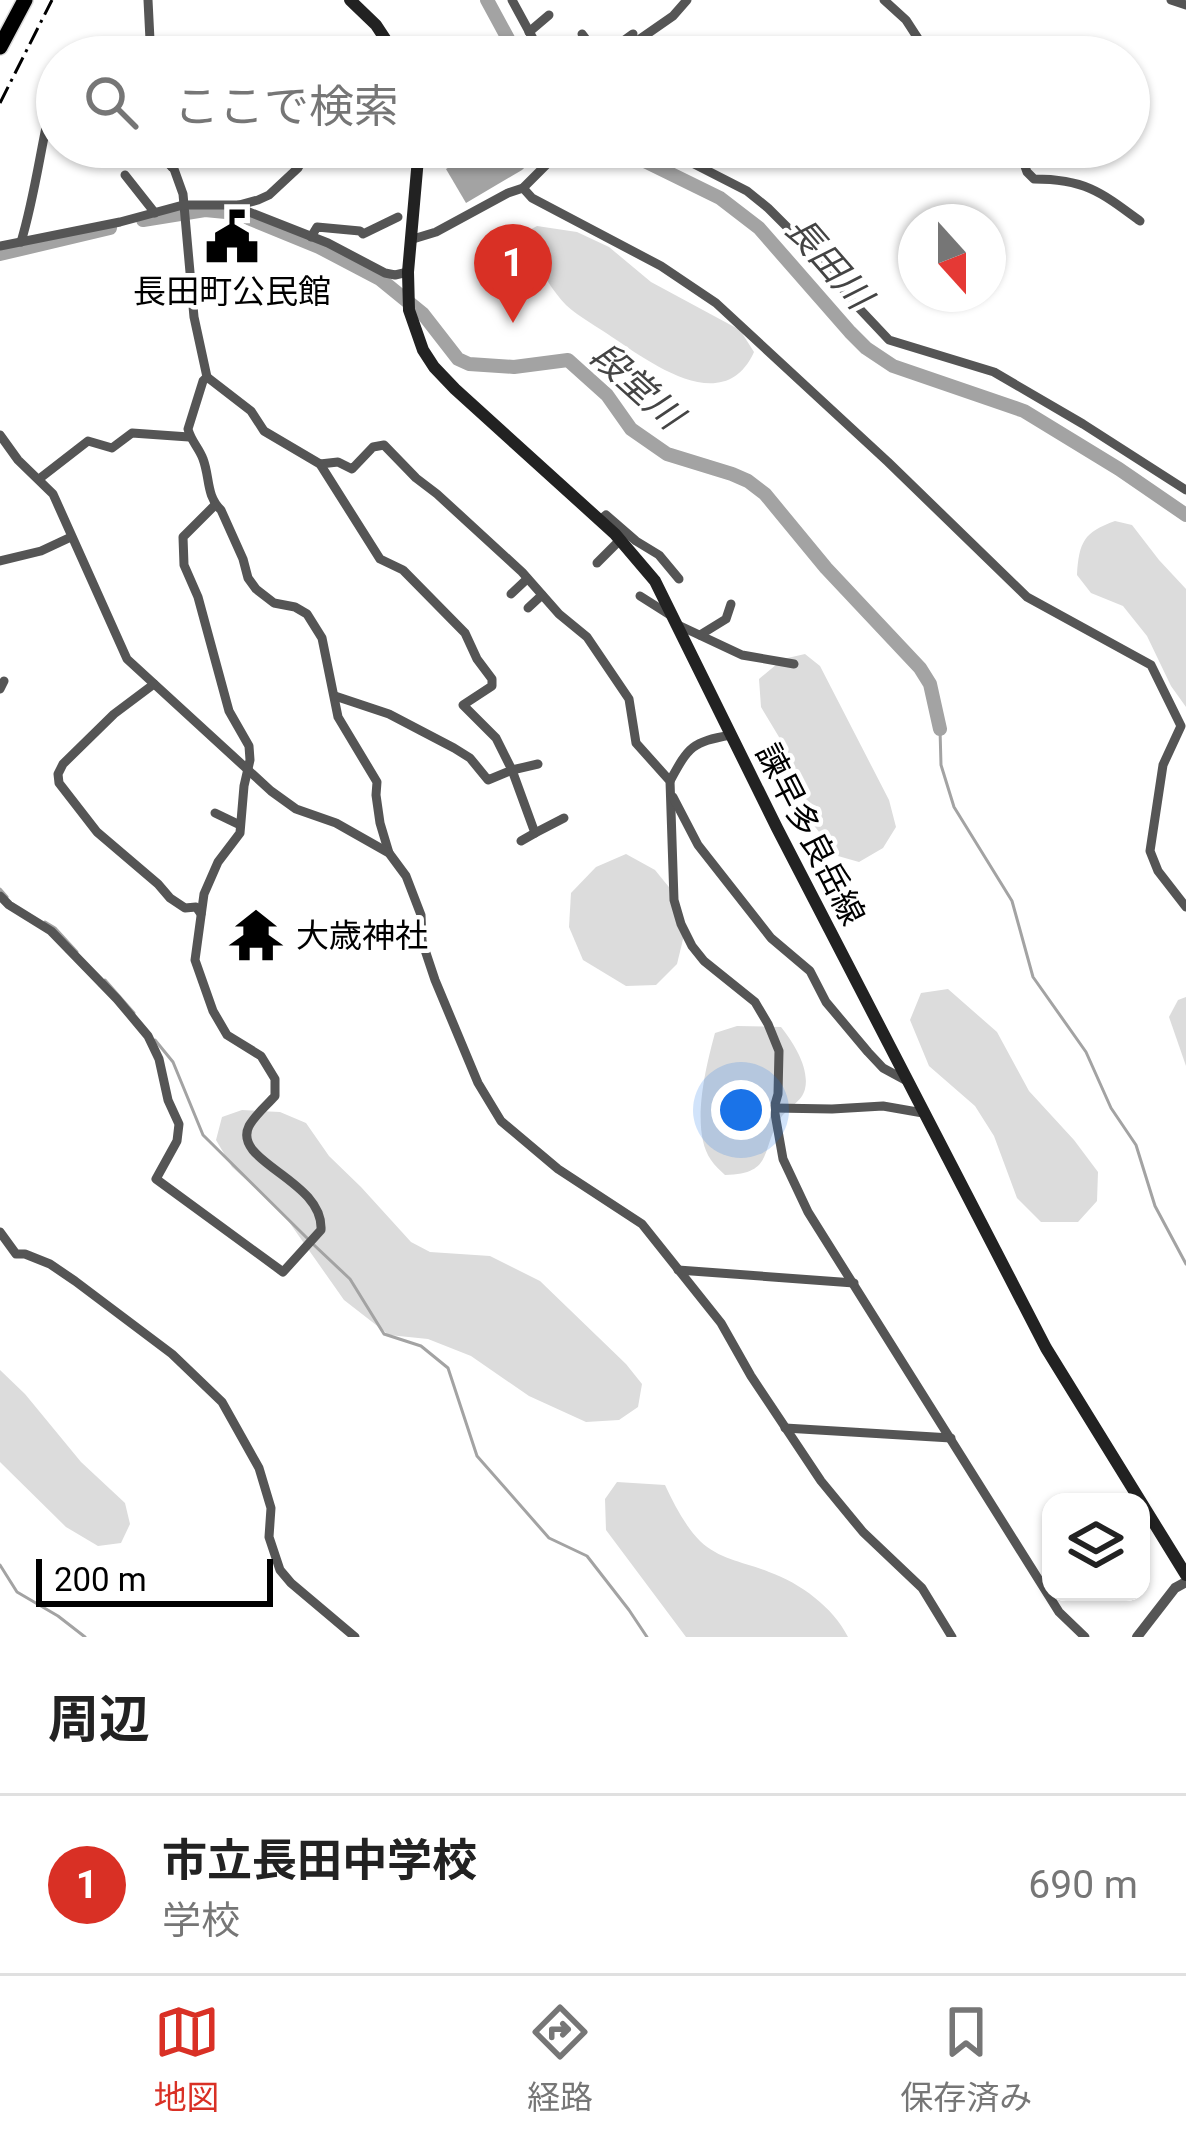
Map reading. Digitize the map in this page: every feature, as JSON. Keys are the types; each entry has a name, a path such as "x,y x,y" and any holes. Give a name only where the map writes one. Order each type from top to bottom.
{"highway":[{"path":"0,47 25,0"}],"main road":[{"path":"350,0 384,36"},
{"name":"諫早多良岳線","path":"417,168 409,310 423,350 434,368 600,520 655,581 923,1113 1058,1368 1186,1578"}],"street":[{"path":"148,0 150,36"},
{"path":"512,0 531,36"},
{"path":"644,36 687,0"},
{"path":"884,0 916,36"},
{"path":"1171,0 1186,4"},
{"path":"529,32 549,15"},
{"path":"21,242 38,168"},
{"path":"172,168 183,194 194,316 207,377 251,411 264,431 320,464 380,560 403,570 465,633 492,686 463,705 496,738 535,833"},
{"path":"0,246 183,206 239,205 269,195 298,168"},
{"path":"412,239 436,232 523,188 543,168"},
{"path":"703,168 747,190 768,208 889,340 994,372 1186,490"},
{"path":"1026,168 1034,179 1068,179 1106,196 1141,221"},
{"path":"125,175 155,213"},
{"path":"523,188 532,198 661,266 716,303 1027,597 1150,665 1181,726 1163,765 1150,851 1158,871 1186,907"},
{"path":"239,205 385,273 408,277"},
{"path":"311,237 317,226 363,234 398,217"},
{"path":"207,377 188,430 206,466 214,506"},
{"path":"40,479 88,441 112,448 132,433 189,437"},
{"path":"0,435 53,494 127,659 248,772 296,809 336,823 389,853"},
{"path":"320,464 338,462 352,469 373,447 384,445 587,637 628,699 636,742 670,787 698,845 771,938 810,971 826,1001 868,1052 883,1068 907,1081"},
{"path":"214,506 220,509 256,590 274,603 307,614 322,638 338,717 377,782 380,823 389,853 406,876 421,915 422,941 435,980 478,1083 501,1121 557,1169 642,1224 721,1324 821,1481 863,1532 922,1588 952,1637"},
{"path":"0,896 51,931 148,1036 179,1124 177,1141 156,1179 283,1272 321,1230 322,1217 315,1203 286,1176 255,1155 247,1137 249,1126 275,1096 275,1078 261,1056 227,1035 195,960 204,894 218,862 240,833 248,772 249,746 230,711 181,553 182,537 214,506"},
{"path":"600,520 607,515 659,555 679,579"},
{"path":"0,561 41,551 71,537"},
{"path":"597,563 620,540"},
{"path":"511,594 527,579"},
{"path":"528,608 542,596"},
{"path":"640,596 742,656 794,664"},
{"path":"700,635 726,620 731,604"},
{"path":"154,684 114,714 63,764 58,783 97,832 170,898 185,908 196,907 201,914"},
{"path":"335,696 389,714 454,748 470,758 488,780 538,764"},
{"path":"731,735 703,740 690,749 670,787 674,901 681,924 704,961 755,1002 768,1024 779,1051 774,1108 783,1159 808,1212 1059,1612 1085,1637"},
{"path":"215,813 240,825"},
{"path":"521,841 564,818"},
{"path":"774,1108 883,1106 923,1113"},
{"path":"0,1232 16,1254 50,1264 172,1354 223,1402 259,1468 271,1508 269,1537 280,1570 355,1637"},
{"path":"678,1270 854,1282"},
{"path":"785,1428 951,1438"},
{"path":"1137,1637 1186,1578"}],"shaded area":[{"path":"448,168 524,168 466,203"},
{"path":"537,226 577,232 609,247 651,282 740,330 754,352 741,371 725,381 706,383 646,360 559,297 529,242 526,232"},
{"path":"1115,521 1132,525 1186,589 1186,707 1147,636 1123,606 1091,593 1077,575 1085,540"},
{"path":"805,654 820,666 889,800 896,827 883,848 859,862 838,856 812,823 782,742 761,707 759,679 783,659"},
{"path":"626,854 655,870 677,897 685,931 677,964 656,985 626,986 583,960 569,927 571,893 596,867"},
{"path":"948,989 997,1032 1029,1091 1098,1172 1097,1201 1078,1222 1041,1222 1017,1198 994,1136 975,1106 929,1066 910,1020 921,993"},
{"path":"1186,997 1186,1066 1169,1017 1178,1000"},
{"path":"737,1026 781,1027 799,1056 806,1081 801,1098 780,1119 759,1165 725,1175 705,1147 702,1098 715,1033"},
{"path":"242,1110 280,1112 306,1123 329,1156 411,1242 430,1252 490,1256 540,1281 642,1384 638,1407 619,1420 586,1422 529,1396 471,1356 428,1339 389,1335 344,1300 282,1212 232,1167 216,1140 222,1117"},
{"path":"0,1370 81,1462 125,1503 130,1524 121,1543 98,1546 66,1527 0,1462"},
{"path":"617,1482 665,1485 700,1541 724,1557 804,1589 825,1606 848,1637 686,1637 606,1530 605,1499"}],"waterway":[{"name":"長田川","path":"487,0 507,36"},
{"name":"長田川","path":"659,168 720,198 759,228 850,332 893,366 1024,411 1186,515"},
{"name":"段堂川","path":"143,220 205,210 236,213 319,247 380,279 423,314 458,359 469,364 514,367 568,360 607,395 631,429 667,454 732,474 765,494 826,568 920,668 930,684 940,729"},
{"name":"段堂川","path":"0,254 110,228"},
{"path":"940,729 941,765 954,807 1012,901 1033,977 1086,1052 1111,1108 1136,1145 1155,1206 1186,1264"},
{"path":"0,889 7,897"},
{"path":"45,922 77,952"},
{"path":"105,980 134,1013"},
{"path":"155,1040 173,1062 203,1135 307,1238"},
{"path":"314,1245 350,1279 384,1334 421,1346 448,1368 477,1456 549,1538 587,1556 647,1637"},
{"path":"0,1565 17,1592 85,1637"}],"railway":[{"path":"0,103 52,0"}],"place":[{"name":"長田町公民館","path":"232,237"},
{"name":"市立長田中学校","path":"513,323"},
{"name":"大歳神社","path":"256,935"}]}
